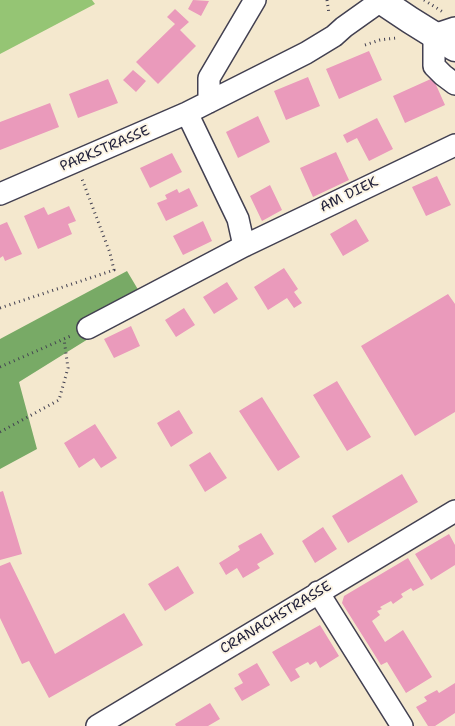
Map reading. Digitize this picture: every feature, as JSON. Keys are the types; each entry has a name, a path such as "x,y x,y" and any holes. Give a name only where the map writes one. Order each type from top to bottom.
{"main road":[{"path":"381,0 448,31"}],"street":[{"path":"209,102 209,78 255,0"},
{"name":"PARKSTRASSE","path":"0,194 187,114 306,53 334,36 381,0"},
{"path":"448,31 434,66 442,75 455,84"},
{"path":"187,114 238,219 244,246"},
{"name":"AM DIEK","path":"88,328 244,246 455,145"},
{"name":"CRANACHSTRASSE","path":"97,726 455,511"},
{"path":"318,592 402,726"}],"path":[{"path":"327,0 329,15"},
{"path":"424,0 448,31"},
{"path":"365,45 398,37"},
{"path":"0,308 114,270 110,253 75,162"},
{"path":"0,367 88,328"},
{"path":"0,432 59,400 68,368 64,338"}],"green space":[{"path":"0,0 92,0 95,4 0,54"},
{"path":"127,271 146,303 19,382 37,449 0,469 0,339"}],"building":[{"path":"193,0 209,1 201,16 188,9"},
{"path":"175,9 189,22 180,30 196,46 158,84 136,62 175,24 167,17"},
{"path":"369,51 382,80 339,99 326,69"},
{"path":"133,70 146,81 136,92 123,80"},
{"path":"308,77 320,106 286,120 274,91"},
{"path":"433,78 445,105 405,123 393,96"},
{"path":"108,79 118,103 78,118 69,94"},
{"path":"50,103 59,127 0,150 0,122"},
{"path":"258,116 270,142 238,158 226,132"},
{"path":"377,118 393,149 369,161 357,138 347,143 343,135"},
{"path":"336,152 349,180 313,197 300,168"},
{"path":"172,153 182,172 150,188 140,168"},
{"path":"437,176 451,205 426,216 412,187"},
{"path":"270,185 282,210 262,221 250,196"},
{"path":"189,188 198,206 166,221 157,203 167,199 165,195 177,189 179,193"},
{"path":"69,206 76,221 68,224 72,234 38,249 24,216 44,207 48,215"},
{"path":"356,219 369,241 343,256 330,234"},
{"path":"203,221 212,241 183,255 173,236"},
{"path":"7,222 22,254 5,261 3,256 0,258 0,225"},
{"path":"284,268 298,289 294,292 302,303 294,308 287,298 268,310 254,287"},
{"path":"227,282 238,299 214,314 203,297"},
{"path":"448,294 455,304 455,412 415,436 361,346"},
{"path":"184,308 195,325 176,337 165,320"},
{"path":"131,326 140,346 114,358 104,339"},
{"path":"337,381 371,437 347,451 313,395"},
{"path":"262,397 300,457 278,471 239,411"},
{"path":"179,410 193,433 171,447 157,423"},
{"path":"95,424 117,458 101,468 94,458 79,468 64,443"},
{"path":"210,452 227,478 205,492 189,465"},
{"path":"402,474 418,502 348,543 332,516"},
{"path":"3,491 22,554 0,560 0,492"},
{"path":"323,527 337,549 315,563 302,541"},
{"path":"261,533 274,554 257,564 260,568 243,578 237,568 226,575 219,563 240,550 238,546"},
{"path":"449,534 455,545 455,565 431,580 415,554"},
{"path":"408,558 424,585 413,591 411,588 401,594 403,597 393,604 391,601 380,607 382,609 377,611 380,615 372,621 385,642 403,630 432,677 406,693 387,662 381,665 342,603 344,596"},
{"path":"10,562 55,654 124,613 143,645 49,698 29,661 22,664 0,618 0,566"},
{"path":"178,566 194,593 165,611 148,584"},
{"path":"320,625 339,656 320,668 316,661 310,665 308,662 295,669 300,677 291,682 272,652"},
{"path":"257,663 270,685 242,701 234,688 243,683 238,674"},
{"path":"455,683 455,713 435,726 428,726 416,707 427,701 424,697 437,690 439,693"},
{"path":"210,703 220,719 208,726 176,726 175,724"}]}
